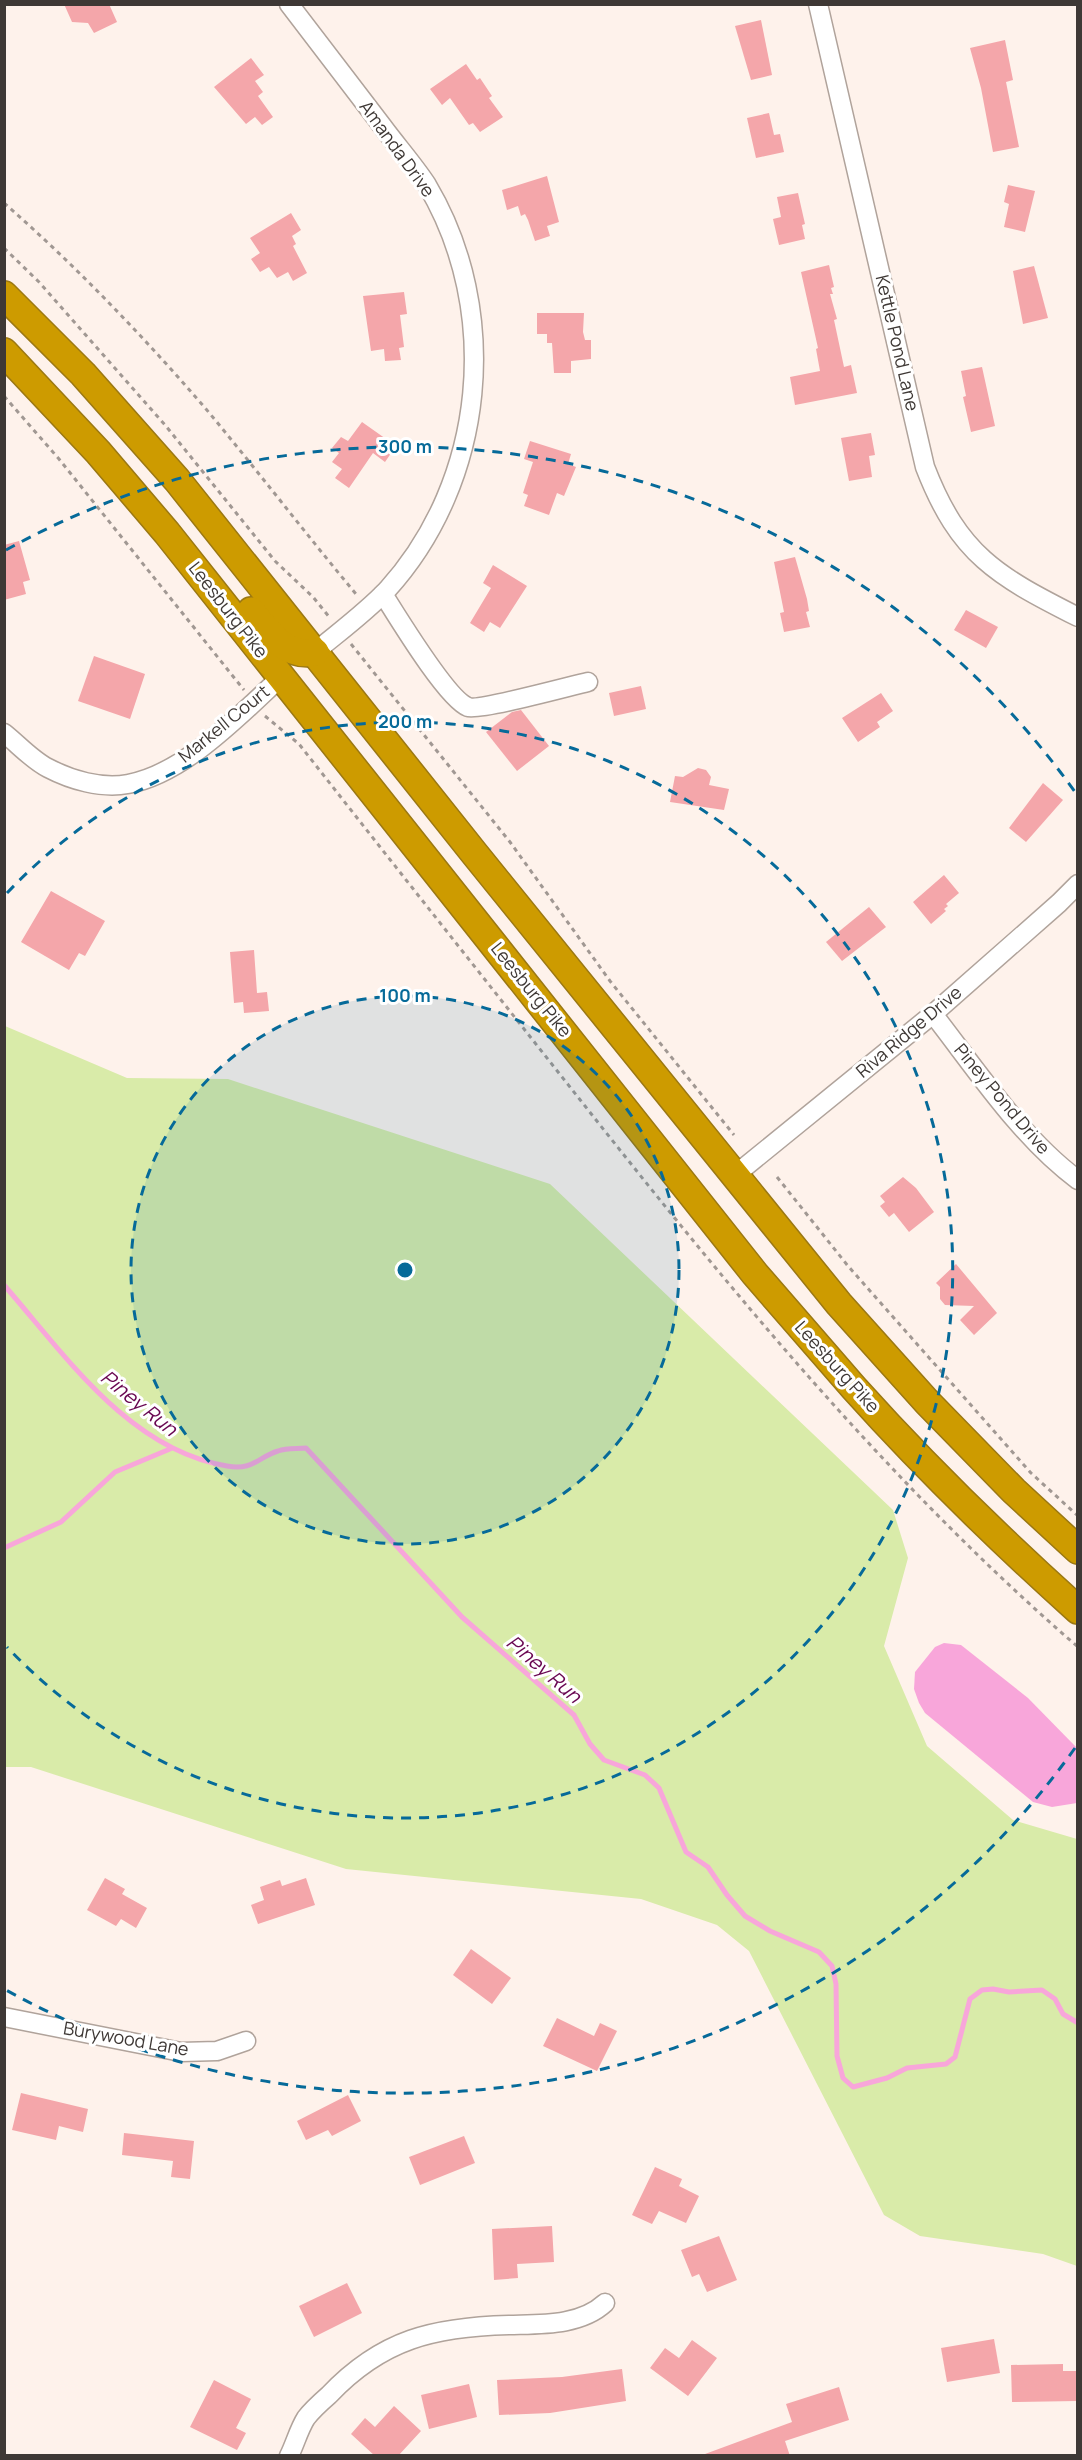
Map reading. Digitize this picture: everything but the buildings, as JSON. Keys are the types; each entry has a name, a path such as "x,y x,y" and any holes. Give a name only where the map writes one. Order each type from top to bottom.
{"highway":[{"path":"4,295 129,424 204,513 735,1175 883,1355 1014,1491 1077,1550"},
{"name":"Leesburg Pike","path":"4,352 126,482 755,1274 855,1389 912,1449 1077,1610"},
{"path":"126,482 186,529 273,638 293,651 306,654 315,652"}],"street":[{"name":"Amanda Drive","path":"289,4 426,184 456,248 469,298 474,335 471,412 451,487 433,524 411,559 383,594 315,652"},
{"name":"Kettle Pond Lane","path":"818,4 925,467 936,497 952,524 972,549 994,570 1020,588 1077,616"},
{"path":"383,594 423,656 456,700 469,708 488,706 588,682"},
{"name":"Markell Court","path":"4,733 46,767 86,783 127,784 164,772 199,748 281,677"},
{"name":"Riva Ridge Drive","path":"735,1175 933,1014 1059,903 1077,884"},
{"name":"Piney Pond Drive","path":"933,1014 1035,1143 1077,1180"},
{"name":"Burywood Lane","path":"4,2017 181,2052 217,2051 246,2041"},
{"path":"289,2456 306,2418 347,2376 384,2350 421,2335 466,2326 549,2324 576,2319 596,2312 605,2303"}],"path":[{"path":"4,203 31,226 176,375 368,608"},
{"path":"4,248 39,282 165,425 275,561 313,597 341,631 510,842 610,981 734,1135"},
{"path":"4,396 59,459 253,703"},
{"path":"777,1178 848,1266 1031,1473 1077,1516"}],"green space":[{"path":"5,1026 127,1078 228,1079 550,1184 893,1510 908,1558 884,1646 927,1746 1013,1820 1077,1839 1077,2266 1043,2254 920,2236 884,2215 749,1951 717,1925 641,1899 346,1869 31,1767 5,1767"}],"shaded area":[{"path":"944,1643 961,1645 1028,1698 1077,1748 1077,1803 1052,1807 1033,1802 925,1713 914,1689 915,1672 935,1647"}],"waterway":[{"name":"Piney Run","path":"4,1285 51,1341 102,1396 160,1441 192,1457 236,1467 249,1465 281,1450 306,1448 462,1617 574,1715 590,1744 604,1760 645,1775 659,1788 686,1852 708,1867 745,1916 770,1931 819,1952 832,1966 836,1984 837,2056 843,2078 853,2087 887,2078 907,2068 946,2064 955,2057 970,1999 982,1990 993,1989 1009,1992 1042,1990 1055,1999 1063,2014 1078,2023"},
{"path":"4,1548 61,1522 115,1472 170,1449"}]}
